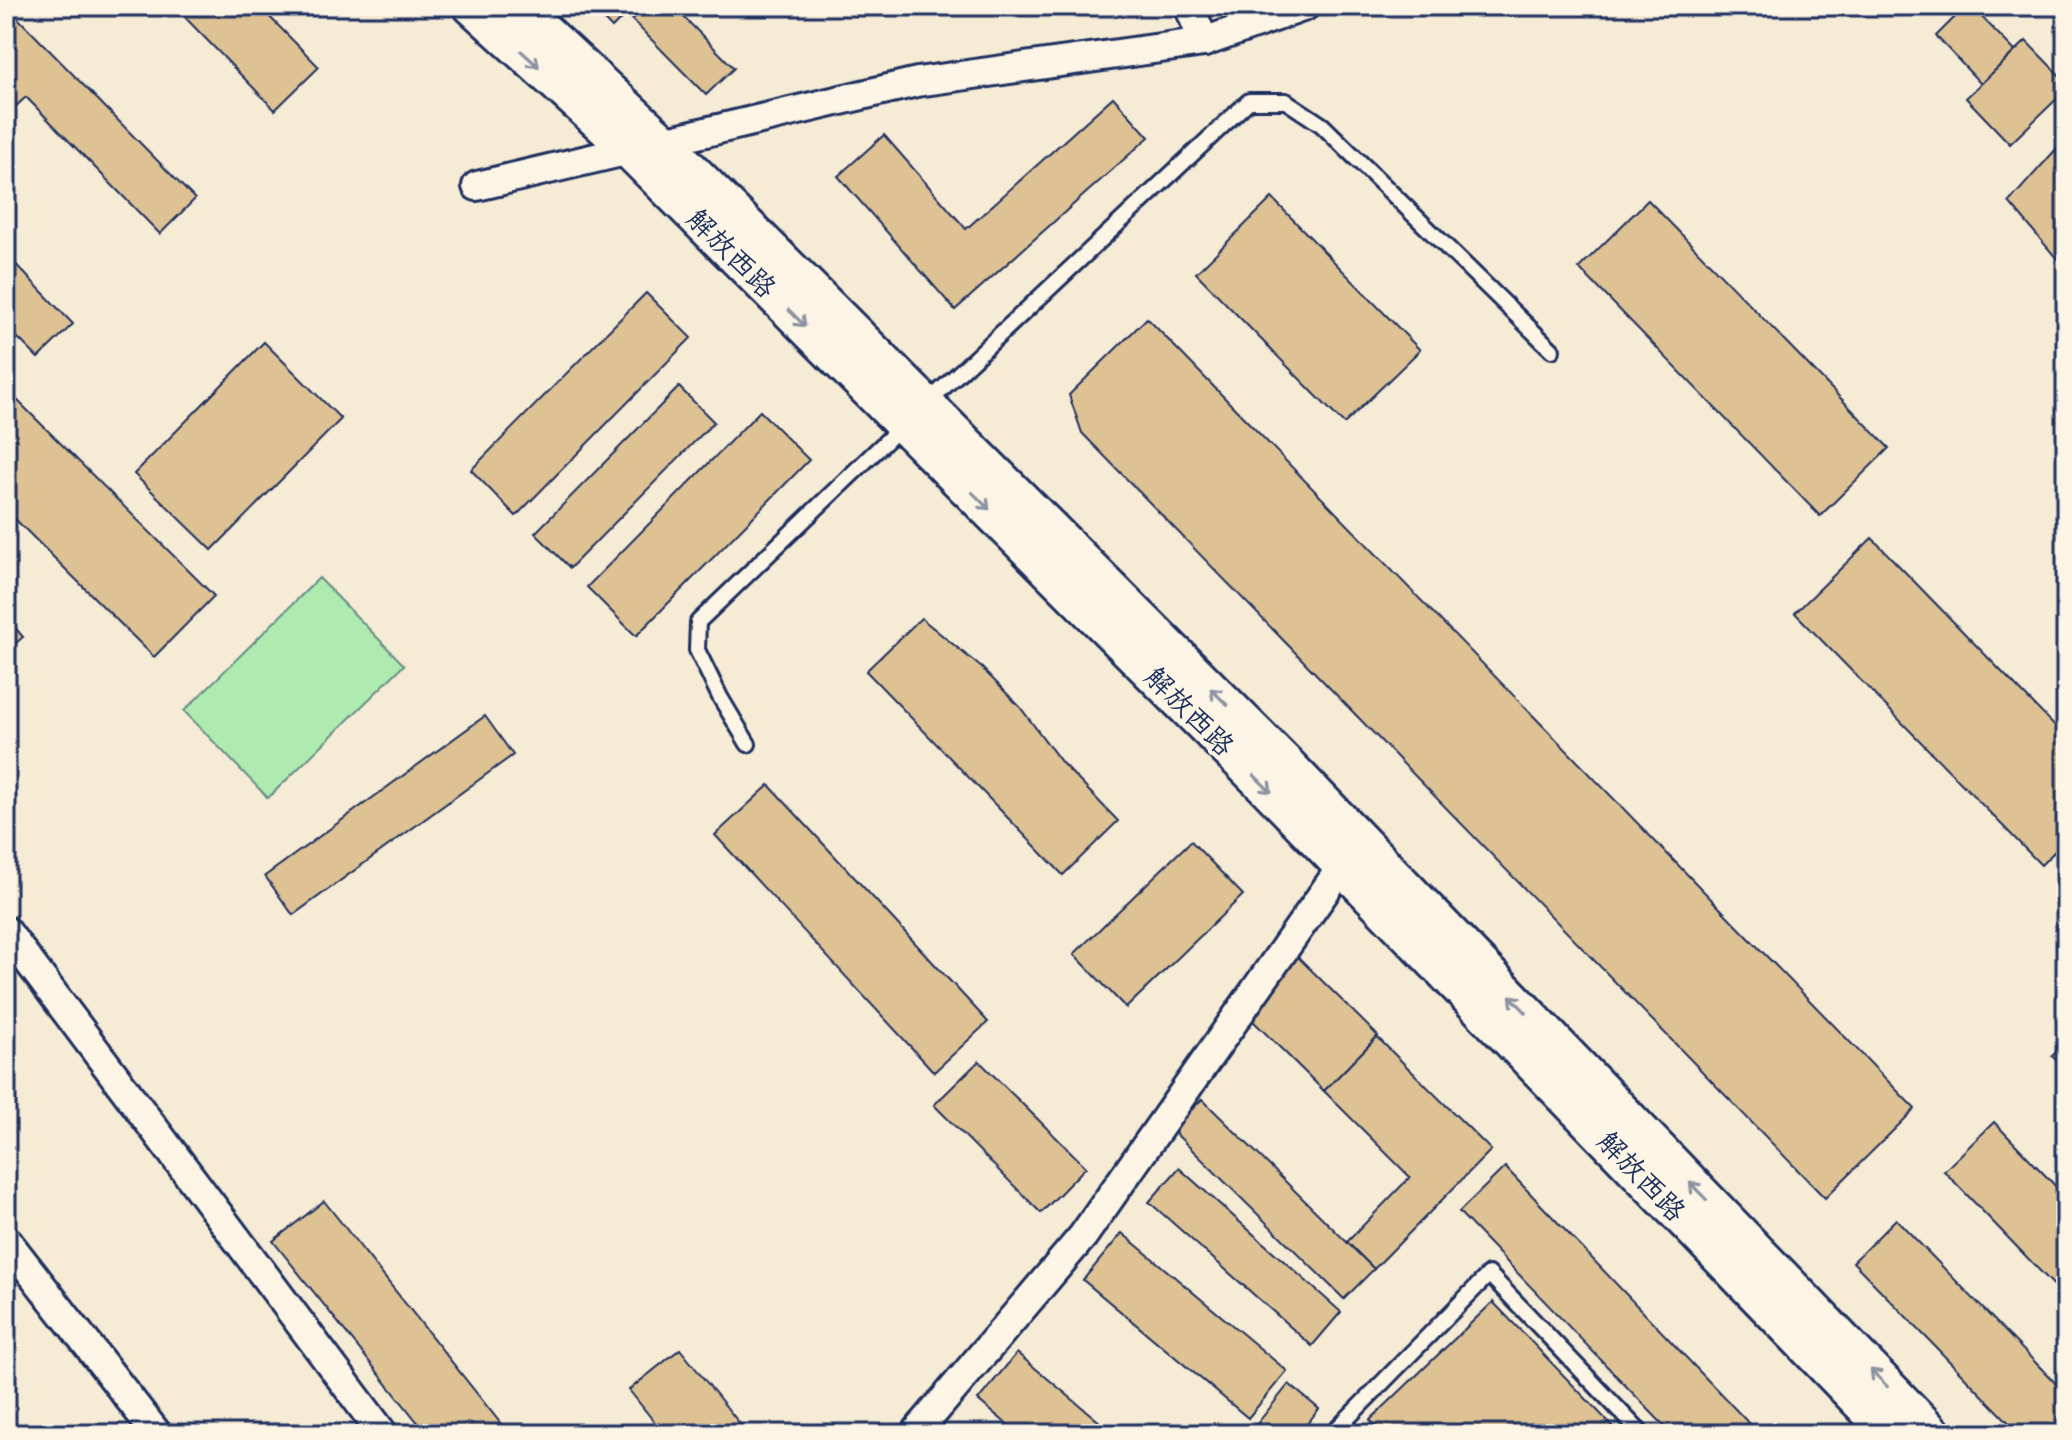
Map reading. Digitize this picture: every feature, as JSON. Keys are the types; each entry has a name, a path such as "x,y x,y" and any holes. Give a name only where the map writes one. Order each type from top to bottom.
{"street":[{"name":"解放西路","path":"472,6 915,414"},
{"name":"解放西路","path":"517,6 663,142 915,414 1933,1434"},
{"path":"1189,6 1204,42"},
{"path":"477,186 917,82 1204,42 1305,6"},
{"name":"解放西路","path":"1351,854 1891,1434"},
{"path":"915,1434 1083,1236 1351,854"},
{"path":"6,931 383,1434"},
{"path":"6,1240 157,1434"}],"lane":[{"path":"748,744 697,650 698,622 1249,101 1286,101 1322,125 1552,350"},
{"path":"1332,1434 1489,1274 1642,1434"}],"green space":[{"path":"319,578 404,665 268,798 184,711"}],"building":[{"path":"6,6 195,199 160,234 26,97 14,108 6,100"},
{"path":"174,6 259,6 319,67 275,110"},
{"path":"591,6 634,6 612,28"},
{"path":"646,6 673,6 734,68 706,95 632,20"},
{"path":"1966,6 1971,6 2015,51 1981,84 1936,36"},
{"path":"2026,41 2066,82 2066,90 2010,144 1966,98"},
{"path":"1113,97 1149,137 955,310 838,176 884,135 966,229"},
{"path":"2066,138 2066,253 2057,259 2009,202"},
{"path":"1272,198 1420,350 1344,424 1196,273"},
{"path":"1648,200 1889,448 1820,516 1579,268"},
{"path":"6,254 73,324 38,358 6,326"},
{"path":"646,293 691,338 516,516 471,470"},
{"path":"1147,318 1915,1109 1825,1198 1082,433 1069,395"},
{"path":"264,342 341,419 212,550 134,474"},
{"path":"679,387 714,422 570,568 535,533"},
{"path":"6,389 214,596 154,657 6,510"},
{"path":"760,411 809,460 636,636 587,587"},
{"path":"1872,538 2066,738 2066,840 2041,865 1795,613"},
{"path":"6,617 23,637 6,652"},
{"path":"921,618 982,668 1020,707 1062,763 1118,821 1063,875 866,671"},
{"path":"485,716 513,755 293,915 265,876"},
{"path":"769,785 988,1022 934,1072 715,835"},
{"path":"1191,841 1243,895 1126,1008 1074,954"},
{"path":"1297,956 1378,1036 1324,1091 1243,1011"},
{"path":"1377,1037 1491,1150 1374,1269 1347,1242 1410,1177 1324,1091"},
{"path":"2066,1043 2066,1070 2052,1056"},
{"path":"979,1061 1086,1167 1041,1213 934,1105"},
{"path":"1202,1099 1374,1269 1344,1299 1172,1130"},
{"path":"1994,1122 2066,1197 2066,1298 1944,1171"},
{"path":"1505,1167 1759,1434 1672,1434 1459,1212"},
{"path":"1179,1168 1341,1312 1312,1346 1149,1202"},
{"path":"324,1201 509,1434 427,1434 273,1241"},
{"path":"1896,1219 2066,1394 2066,1430 2062,1434 2020,1434 1853,1262"},
{"path":"1122,1233 1287,1371 1248,1418 1083,1280"},
{"path":"1493,1302 1620,1434 1384,1434 1370,1420"},
{"path":"680,1349 748,1434 664,1434 629,1390"},
{"path":"1017,1353 1114,1434 1019,1434 978,1400"},
{"path":"1289,1384 1319,1409 1299,1434 1249,1434"}]}
